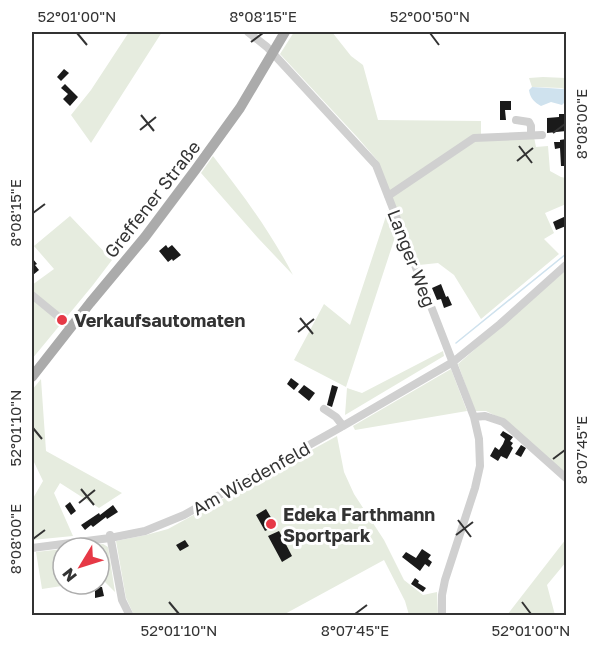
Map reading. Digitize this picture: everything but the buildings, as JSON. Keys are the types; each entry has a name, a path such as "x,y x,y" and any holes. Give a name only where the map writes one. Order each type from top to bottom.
{"main road":[{"name":"Greffener Straße","path":"32,377 190,178 240,108 285,32"}],"street":[{"name":"Langer Weg","path":"248,32 267,47 376,165 474,417 479,439 480,466 445,580 442,615"},
{"path":"516,120 528,122 531,126 531,135"},
{"path":"388,196 474,138 543,135"},
{"name":"Am Wiedenfeld","path":"110,536 145,531 183,515 453,362 567,265"},
{"path":"32,295 71,327"},
{"path":"324,409 336,417 343,426"},
{"path":"474,417 485,416 503,422 567,478"},
{"path":"111,541 122,600 130,615"},
{"name":"Am Wiedenfeld","path":"32,548 51,545"}],"shaded area":[{"path":"129,32 162,32 91,143 71,115 91,90"},
{"path":"294,32 332,32 351,56 363,65 378,120 481,121 481,135 390,192 377,160 280,54"},
{"path":"529,78 566,78 566,94 562,88 532,87"},
{"path":"534,137 536,147 548,146 550,171 566,178 566,204 545,213 554,233 544,239 559,254 481,319 454,275 438,263 419,265 392,197 477,140"},
{"path":"213,156 265,228 293,275 201,173"},
{"path":"388,210 397,231 346,387 294,360 324,304 350,325"},
{"path":"70,216 112,260 32,359 32,285 54,269 34,246"},
{"path":"566,270 566,475 504,420 486,411 475,411 458,364"},
{"path":"443,351 444,356 345,415 347,388 362,393"},
{"path":"451,369 467,411 355,430 353,426"},
{"path":"41,379 46,451 122,493 99,508 60,483 54,493 73,536 51,536 51,538 32,540 32,500 43,481 33,460 32,390"},
{"name":"Edeka Farthmann Sportpark","path":"337,436 344,472 354,494 384,540 404,580 423,595 437,592 438,615 409,615 405,601 384,560 283,615 134,615 126,598 116,541 168,529"},
{"path":"566,539 566,562 547,585 555,615 507,615"},
{"path":"51,550 51,588 42,589 36,552"},
{"path":"111,566 115,592 111,588"}],"water":[{"path":"532,87 564,89 566,101 562,105 551,102 541,106 530,95 529,90"}],"waterway":[{"path":"456,343 566,254"}],"place":[{"name":"Verkaufsautomaten","path":"62,320"},
{"name":"Edeka Farthmann Sportpark","path":"271,524"}]}
